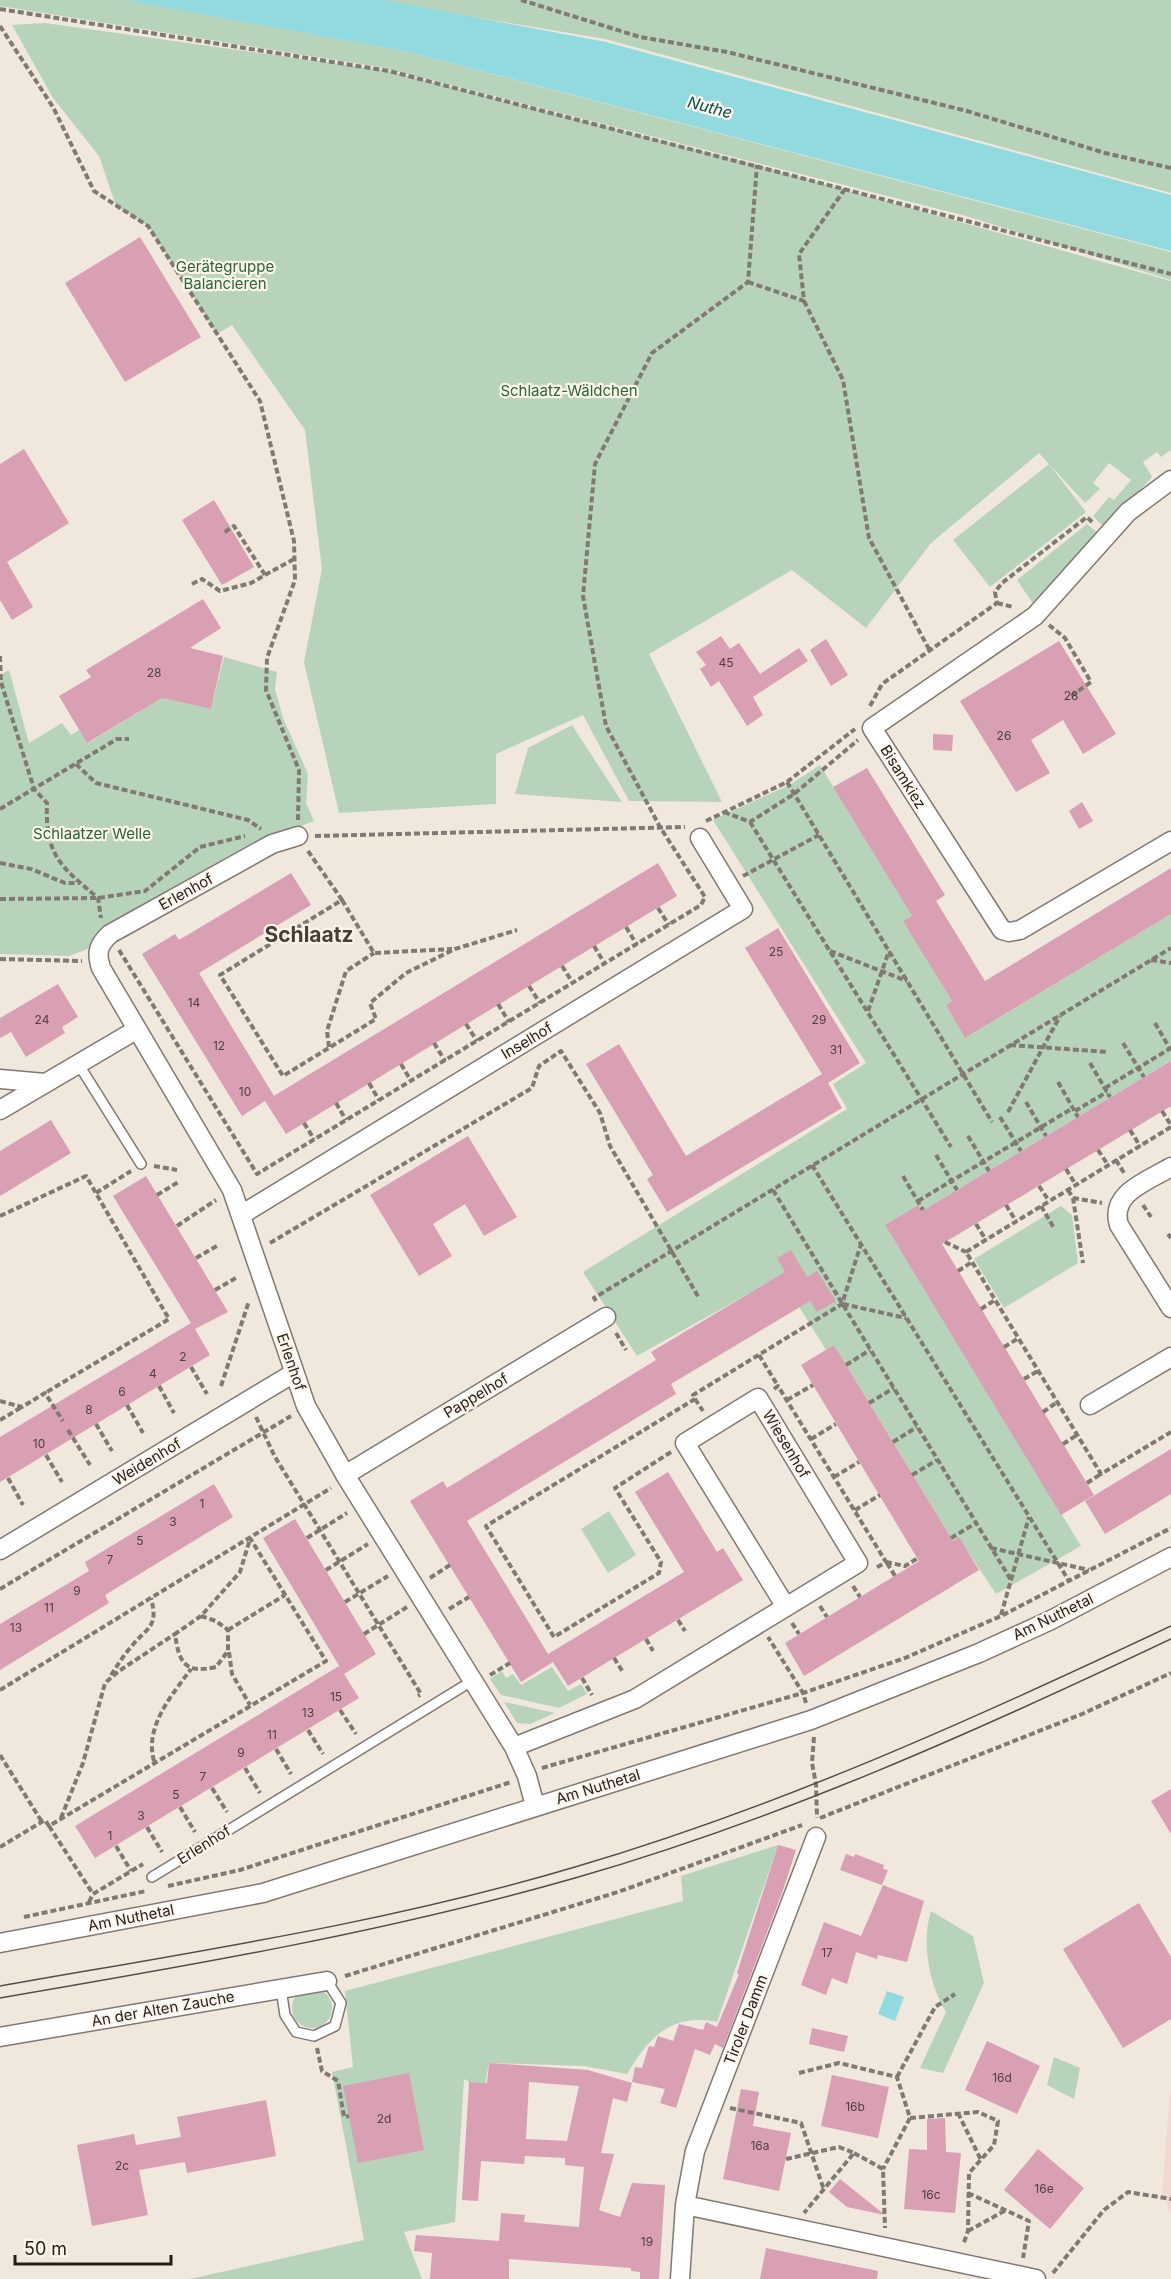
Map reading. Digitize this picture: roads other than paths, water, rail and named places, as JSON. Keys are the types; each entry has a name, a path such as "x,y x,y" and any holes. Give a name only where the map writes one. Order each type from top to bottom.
{"street":[{"name":"Bisamkiez","path":"1171,480 1128,512 1035,616 866,723 1002,930 1009,932 1020,930 1171,841"},
{"name":"Inselhof","path":"241,1215 742,909 698,829"},
{"name":"Erlenhof","path":"298,836 272,844 110,934 99,944 100,968 232,1190 306,1406 346,1477 402,1567 423,1589 478,1680 527,1776 535,1806"},
{"path":"0,1110 136,1030"},
{"path":"0,1079 45,1083"},
{"path":"1171,1167 1124,1196 1117,1206 1116,1216 1119,1225 1171,1308"},
{"name":"Pappelhof","path":"346,1477 606,1317"},
{"path":"1090,1406 1171,1357"},
{"name":"Weidenhof","path":"0,1550 294,1373"},
{"name":"Wiesenhof","path":"513,1747 635,1699 788,1614 858,1563 758,1398 685,1443 788,1614"},
{"name":"Am Nuthetal","path":"0,1943 263,1893 811,1720 891,1690 1051,1620 1171,1557"},
{"name":"Tiroler Damm","path":"680,2279 685,2205 695,2151 817,1828"},
{"name":"An der Alten Zauche","path":"0,2037 327,1981"},
{"path":"685,2205 1028,2277"}],"lane":[{"path":"79,1065 141,1164"},
{"name":"Erlenhof","path":"152,1877 478,1680"},
{"path":"281,1989 285,2015 296,2032 314,2036 335,2026 341,2003 327,1981"}],"water":[{"name":"Nuthe","path":"124,0 384,0 606,42 1171,195 1171,251 408,52"},
{"path":"887,1991 904,1997 895,2021 878,2014"}],"tram line":[{"path":"0,1986 289,1935 433,1904 575,1867 728,1817 878,1758 1025,1694 1171,1626"},
{"path":"0,1998 217,1960 361,1931 504,1897 652,1855 728,1829 878,1771 1025,1707 1171,1639"}],"district":[{"name":"Schlaatz","path":"309,935"}],"park label":[{"name":"Gerätegruppe Balancieren","path":"225,276"},
{"name":"Schlaatz-Wäldchen","path":"569,391"},
{"name":"Schlaatzer Welle","path":"92,834"}]}
